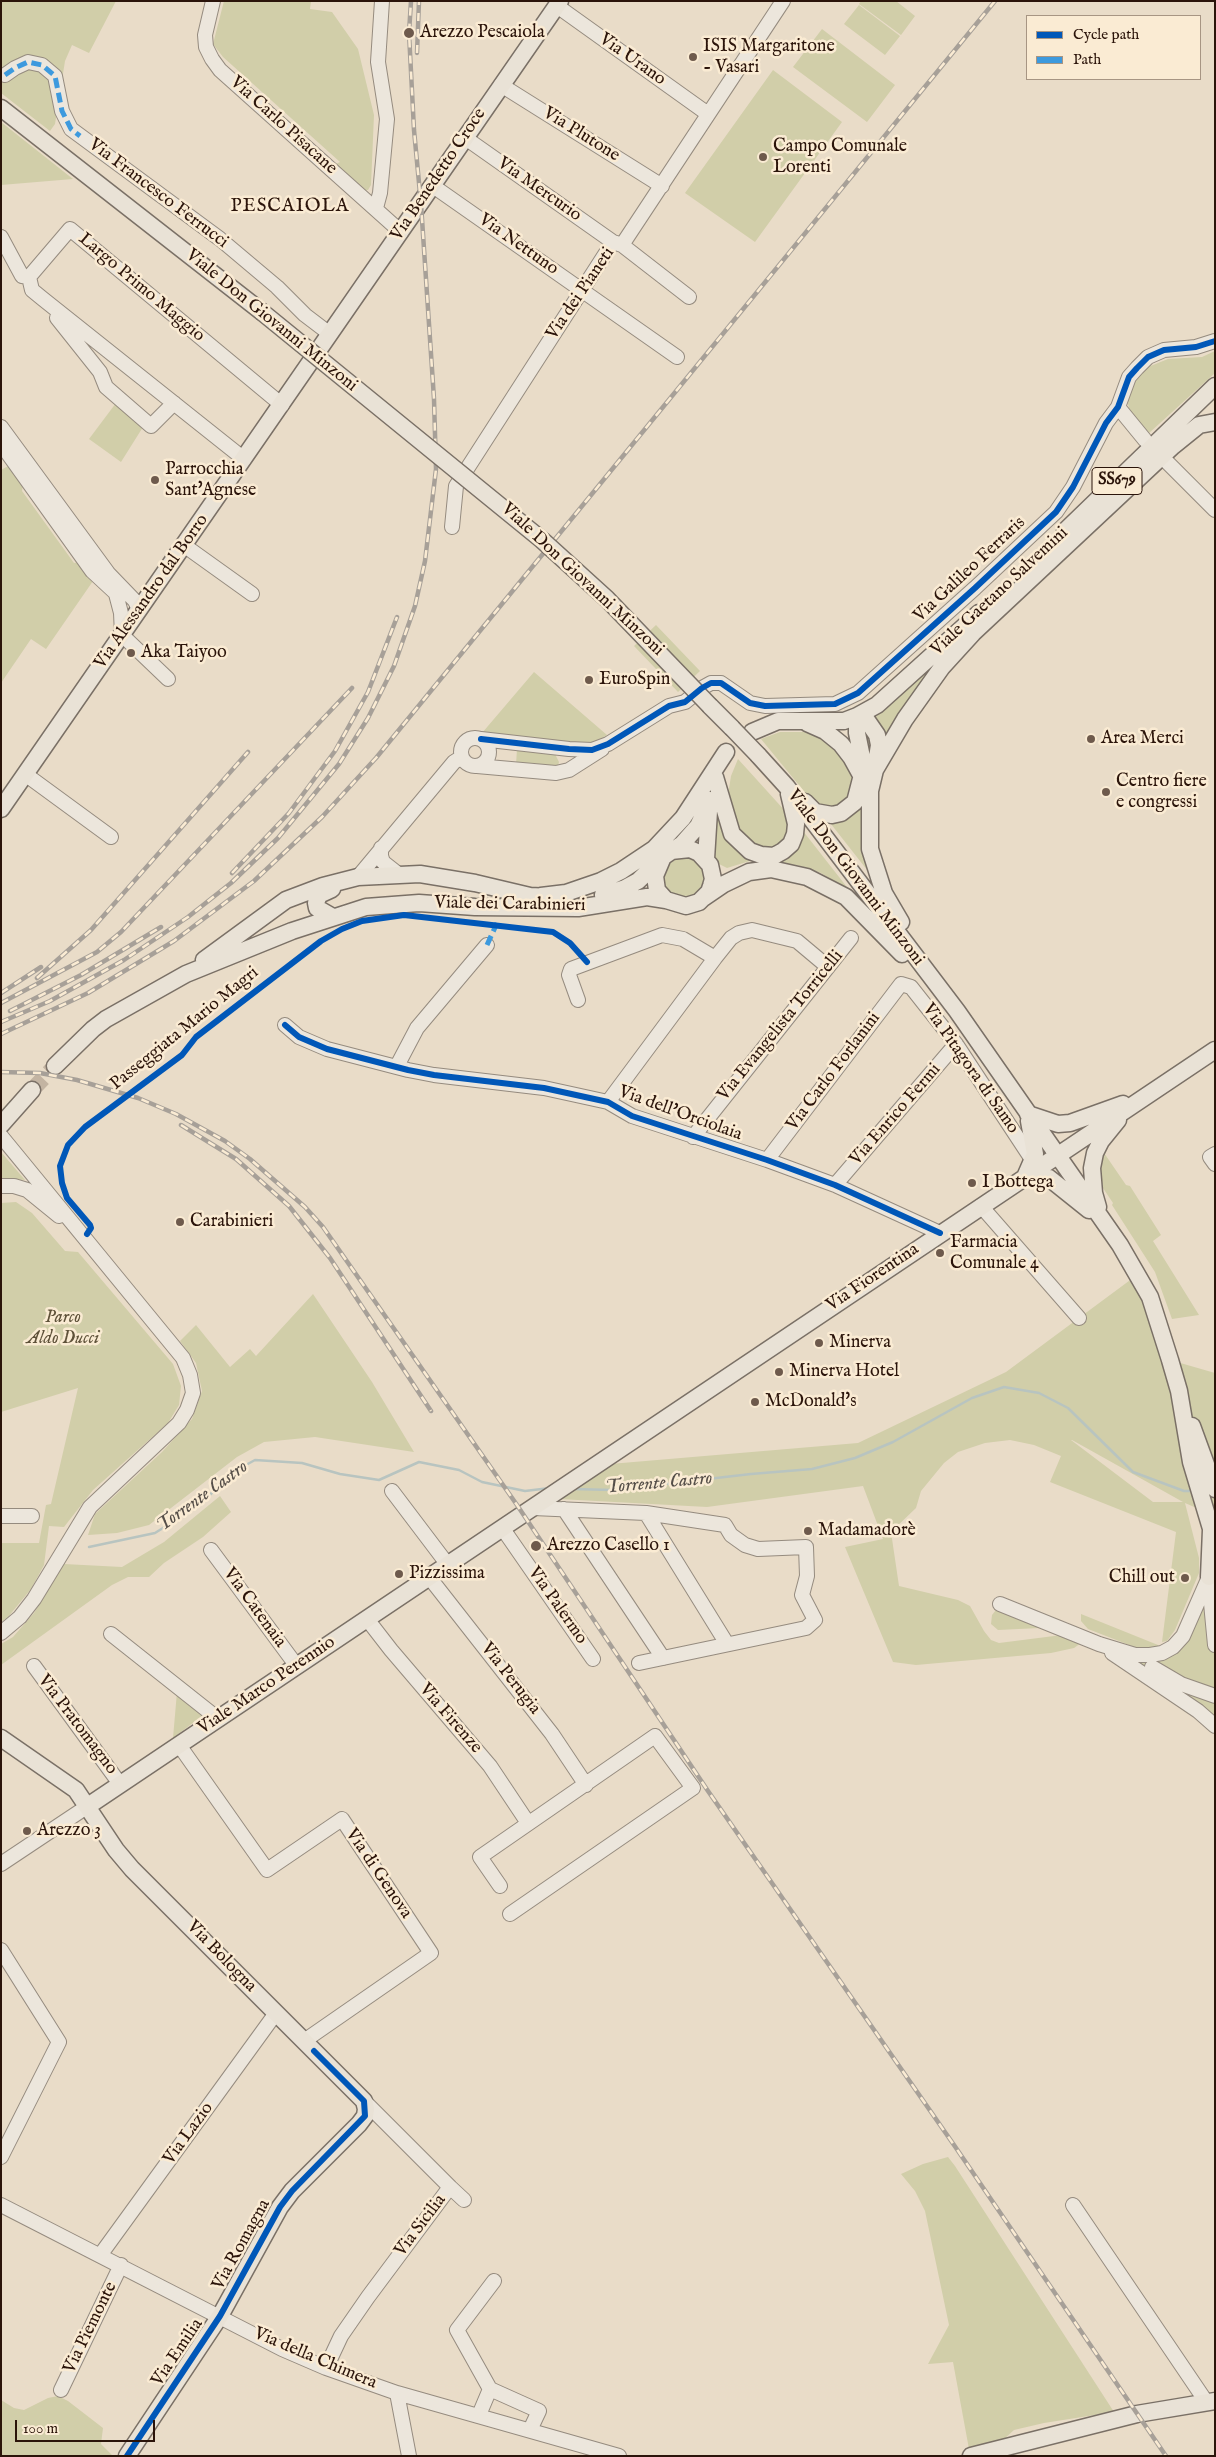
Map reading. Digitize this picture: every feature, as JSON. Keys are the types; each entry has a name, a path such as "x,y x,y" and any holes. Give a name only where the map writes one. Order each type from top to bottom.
{"main road":[{"name":"Via Benedetto Croce","path":"320,350 433,186 464,137 558,4"},
{"name":"Viale Don Giovanni Minzoni","path":"1,108 262,312 542,540 607,599 787,787 957,1011 1102,1221"},
{"name":"Via Alessandro dal Borro","path":"1,809 320,350"},
{"name":"Viale Gaetano Salvemini","path":"752,732 778,721 844,721 877,705 991,602 1151,441 1215,386"},
{"path":"787,787 815,812 832,816 849,809 855,802 868,774 905,719 942,667 973,633 1180,441 1199,425 1215,422"},
{"path":"1058,554 1151,441"},
{"path":"857,716 856,733 864,767 868,774 870,791 870,849 884,893 914,941 922,966"},
{"path":"805,722 824,732 840,744 868,774"},
{"name":"Viale dei Carabinieri","path":"536,896 579,890 600,882 636,862 654,849 683,818 726,752 715,777"},
{"path":"702,899 709,892 713,879 707,860 705,844 710,800 715,777"},
{"path":"715,777 732,834 750,851 774,856"},
{"path":"787,787 796,824 795,834 787,848 774,856 728,871 718,870 690,849 667,854 656,869 655,883 666,900 686,906 749,872 771,869 807,877 846,897 866,915 899,952 922,966"},
{"name":"Viale dei Carabinieri","path":"186,974 286,900 323,886 354,878 397,873 420,874 536,896 565,898 611,893 638,881 667,854 688,838 698,826 710,800"},
{"path":"419,903 429,897 431,888 427,879 420,874"},
{"path":"331,916 318,908 316,899 325,892 345,885 354,878"},
{"name":"Viale dei Carabinieri","path":"55,1066 106,1019 186,974 331,916 366,906 419,903 475,907 578,908 647,897 666,900"},
{"name":"Via Fiorentina","path":"533,1508 1215,1050"},
{"path":"1,1125 32,1090"},
{"path":"1024,1178 1034,1144 1028,1114 1058,1124 1070,1124 1112,1107 1137,1101"},
{"path":"1102,1221 1094,1193 1092,1168 1095,1153 1112,1126 1137,1101"},
{"path":"1024,1178 1039,1175 1049,1178 1102,1221 1120,1245 1150,1296 1198,1460 1213,1536 1208,1577"},
{"path":"1198,1460 1215,1489"},
{"name":"Viale Marco Perennio","path":"88,1806 216,1718 533,1508"},
{"name":"Via Bologna","path":"1,1738 76,1790 116,1850 132,1868 364,2100"},
{"name":"Via Romagna","path":"220,2316 280,2207 299,2184 359,2124 365,2116 364,2100"},
{"name":"Via Emilia","path":"126,2456 220,2316"},
{"path":"971,2456 1092,2427 1109,2427 1169,2414 1184,2408 1211,2402"}],"street":[{"name":"Via Carlo Pisacane","path":"213,1 205,35 209,53 220,70 401,232"},
{"path":"376,208 380,192 387,119 378,62 382,1"},
{"name":"Via dei Pianeti","path":"452,528 456,486 582,290 662,186 783,1"},
{"name":"Via Urano","path":"558,4 708,114"},
{"name":"Via Francesco Ferrucci","path":"5,75 28,62 42,65 55,76 62,111 72,129 220,239 277,287 305,315 330,334"},
{"name":"Via Plutone","path":"501,85 662,186"},
{"name":"Via Mercurio","path":"464,137 618,244 689,297"},
{"name":"Via Nettuno","path":"433,186 677,357"},
{"name":"Largo Primo Maggio","path":"29,277 70,229 282,405"},
{"path":"1,237 22,276 29,277 32,290 244,459"},
{"path":"43,299 100,372 106,387 151,426 174,403"},
{"name":"Via Galileo Ferraris","path":"556,773 569,770 668,706 685,702 711,683 721,683 750,703 764,706 835,704 858,693 1056,512 1074,487 1106,423 1118,407 1129,377 1148,357 1164,350 1196,347 1215,341"},
{"path":"1118,407 1151,441"},
{"path":"1,427 108,573 120,593 122,635 168,679"},
{"path":"1,444 99,580 120,593 139,609"},
{"path":"1167,462 1215,510"},
{"path":"185,546 252,594"},
{"path":"120,593 150,594"},
{"path":"559,748 564,753 566,761 562,769 556,773 468,764 462,757 461,749 465,742 473,738 592,750 608,744"},
{"path":"477,766 485,762 489,754 488,745 481,739"},
{"path":"354,878 454,762 462,757"},
{"path":"26,774 111,837"},
{"path":"381,848 383,862 397,873"},
{"path":"608,1102 715,958 731,938 739,933 752,930 797,941 828,967"},
{"path":"578,1000 569,975 571,968 662,935 683,939 715,958"},
{"name":"Via Evangelista Torricelli","path":"693,1137 851,938"},
{"path":"397,1066 417,1028 487,946"},
{"name":"Via Pitagora di Samo","path":"901,984 911,987 956,1044 1031,1158"},
{"name":"Via Carlo Forlanini","path":"767,1160 901,984"},
{"name":"Via dell'Orciolaia","path":"285,1025 299,1037 327,1048 434,1076 544,1088 608,1102 632,1116 767,1160 835,1186 940,1233"},
{"name":"Via Enrico Fermi","path":"835,1186 956,1044"},
{"path":"14,1112 10,1138 16,1154"},
{"path":"1,1136 183,1358 190,1375 192,1393 187,1410 179,1423 90,1507 34,1599 20,1617 1,1633"},
{"path":"1215,1154 1210,1157 1215,1164"},
{"path":"1,1186 14,1186 26,1190 56,1215 69,1220"},
{"path":"981,1206 1079,1318"},
{"path":"392,1491 448,1564"},
{"path":"533,1508 646,1513 725,1525 731,1535 745,1544 758,1549 806,1547 807,1576 802,1595 815,1620 806,1628 639,1664"},
{"path":"564,1509 663,1658"},
{"path":"646,1513 727,1644"},
{"path":"1,1516 32,1516"},
{"name":"Via Palermo","path":"503,1529 593,1659"},
{"name":"Via Catenaia","path":"211,1550 296,1666"},
{"name":"Via Perugia","path":"429,1577 552,1734 586,1785"},
{"path":"1208,1577 1215,1645"},
{"path":"1135,1655 1162,1653 1173,1647 1183,1636 1208,1577"},
{"path":"1000,1604 1099,1644 1135,1655 1181,1684 1215,1696"},
{"name":"Via Firenze","path":"367,1619 490,1766 528,1823"},
{"path":"111,1634 216,1718"},
{"path":"1099,1644 1160,1683 1198,1710 1215,1726"},
{"name":"Via Pratomagno","path":"34,1666 120,1784"},
{"path":"500,1886 480,1856 655,1736 693,1788 510,1914"},
{"name":"Via di Genova","path":"179,1745 267,1870 342,1819 431,1953 304,2041"},
{"name":"Viale Marco Perennio","path":"1,1864 88,1806"},
{"path":"1,1950 59,2042 1,2157"},
{"name":"Via Lazio","path":"101,2254 276,2013"},
{"name":"Via Sicilia","path":"326,2368 341,2336 450,2187 364,2100"},
{"path":"450,2187 464,2200"},
{"name":"Via della Chimera","path":"1,2205 101,2254 282,2349 326,2368 397,2393 619,2456"},
{"path":"1073,2205 1211,2402"},
{"name":"Via Piemonte","path":"61,2390 121,2265"},
{"path":"494,2281 457,2330 490,2389 539,2411 530,2430"},
{"path":"479,2416 490,2389"},
{"path":"397,2393 409,2456"}],"green space":[{"path":"1,1 116,1 89,53 72,45 65,61 55,124 50,131 1,93"},
{"path":"224,1 311,1 310,9 332,12 358,49 374,115 371,185 368,190 361,191 335,168 336,164 340,162 223,57 213,44"},
{"path":"861,1 896,1 915,16 901,35 859,4"},
{"path":"859,5 900,36 885,55 844,24"},
{"path":"822,29 895,85 867,122 793,67"},
{"name":"Campo Comunale Lorenti","path":"773,70 842,122 755,242 685,193"},
{"path":"1,122 73,179 1,185"},
{"path":"1215,351 1215,373 1148,434 1130,413 1128,404 1129,387 1143,369 1168,359 1202,357"},
{"path":"116,403 143,427 121,462 89,439"},
{"path":"10,465 23,485 22,491 74,563 79,562 93,581 46,649 31,639 1,683 1,470"},
{"path":"656,625 700,671 678,692 634,646"},
{"path":"940,660 887,743 875,717"},
{"path":"534,672 607,735 591,745 482,733"},
{"path":"863,723 873,741 875,880 827,819 853,812"},
{"path":"780,732 804,732 821,737 843,756 853,777 851,798 834,809 812,801 761,739"},
{"path":"517,749 555,754 559,762 558,766 516,765"},
{"path":"738,759 786,812 788,835 781,844 763,849 744,837 738,827 728,795 731,776"},
{"path":"720,816 753,860 727,868 717,863 714,857 714,826"},
{"path":"803,831 850,891 821,873 797,865 773,863"},
{"path":"688,858 695,861 701,867 704,878 703,886 695,895 688,898 680,898 673,895 665,886 664,874 667,867 676,859"},
{"path":"1102,1150 1126,1185 1130,1186 1161,1235 1153,1241 1199,1315 1172,1319 1155,1272 1103,1188 1099,1164"},
{"path":"1,1152 25,1180 1,1178"},
{"name":"Parco Aldo Ducci","path":"16,1202 32,1213 65,1251 78,1252 173,1364 181,1386 179,1405 168,1423 93,1490 64,1527 49,1526 44,1565 31,1589 8,1617 1,1622 1,1543 39,1543 46,1505 51,1504 78,1388 1,1412 1,1203"},
{"path":"1137,1275 1170,1360 1215,1373 1215,1726 1099,1644 1135,1655 1173,1647 1201,1597 1206,1512 1185,1503 1199,1558 1199,1573 1175,1630 1167,1641 1162,1642 1176,1532 1050,1482 1061,1456 1034,1445 1010,1440 985,1443 958,1452 944,1463 921,1491 916,1508 891,1532 899,1586 958,1600 970,1606 991,1640 999,1643 1062,1635 1081,1643 1074,1648 1051,1653 916,1665 893,1662 845,1547 883,1539 863,1486 707,1507 559,1499 610,1464 858,1443 1006,1372","holes":["1072,1440 1183,1502 1153,1502"]},
{"path":"313,1294 372,1382 414,1452 315,1437 264,1442 237,1457 149,1525 117,1533 88,1535 95,1514 162,1452 192,1419 202,1391 196,1363 180,1341 196,1325 230,1367 250,1349 256,1356"},
{"path":"220,1496 231,1512 203,1537 164,1563 149,1577 128,1577 112,1585 1,1665 1,1644 13,1637 34,1613 64,1564 122,1567 164,1542"},
{"path":"996,1610 1040,1628 998,1630 991,1624 992,1615"},
{"path":"1081,1614 1158,1645 1158,1647 1137,1648 1088,1629 1081,1621"},
{"path":"177,1692 202,1716 173,1738"},
{"path":"948,2157 1114,2412 1044,2423 1014,2430 1003,2440 969,2449 953,2362 928,2364 949,2325 925,2211 915,2191 901,2174 923,2164"},
{"path":"58,2396 68,2401 103,2428 101,2444 113,2456 1,2456 1,2400 14,2408 24,2410 48,2398"}],"waterway":[{"name":"Torrente Castro","path":"573,1489 612,1490 812,1469 855,1458 893,1442 972,1398 1004,1387 1039,1393 1068,1408 1133,1472 1184,1491 1194,1491"},
{"name":"Torrente Castro","path":"89,1547 155,1533 198,1506 235,1471 255,1460 302,1463 340,1474 379,1480 419,1462 459,1470 482,1482 525,1491 550,1488"}],"tunnel":[{"path":"32,1090 55,1066"}],"railway":[{"path":"1,1022 50,1001 124,960 188,917 231,883 278,838 339,764 368,718 394,666 415,606 425,561 436,469 434,399 414,130 409,33 411,1"},
{"path":"417,53 419,1"},
{"path":"1,1034 88,993 174,941 254,881 322,817 376,758 995,1"},
{"path":"232,873 289,813 335,751 368,692 397,617"},
{"path":"1,1003 97,952 121,932 352,688"},
{"path":"37,978 91,930 248,752"},
{"path":"10,1011 81,975 161,927"},
{"path":"1,993 41,967"},
{"path":"1,1072 40,1073 77,1080 138,1098 176,1114 225,1141 250,1159 305,1207 323,1227 517,1505 708,1791 954,2145 1166,2456"},
{"path":"181,1125 236,1159 289,1206 330,1258 431,1411"}],"marked path":[{"path":"5,75 28,62 42,65 55,76 62,111 71,129 80,136"},
{"path":"487,945 497,923"}],"cycle path":[{"path":"481,739 592,750 608,744 669,706 685,702 711,683 721,683 750,703 765,706 835,704 858,693 1056,512 1073,487 1106,423 1118,407 1129,377 1148,357 1164,350 1196,347 1215,341"},
{"name":"Passeggiata Mario Magri","path":"87,1234 91,1228 90,1225 67,1198 62,1183 60,1166 68,1145 85,1127 182,1055 196,1037 321,941 342,929 362,921 404,915 553,932 570,943 587,962"},
{"path":"285,1025 299,1037 327,1049 408,1070 434,1075 544,1088 608,1102 632,1116 767,1160 835,1185 940,1233"},
{"path":"127,2456 220,2316 280,2207 292,2191 365,2116 364,2101 314,2051"}],"place":[{"name":"Arezzo Pescaiola","path":"409,33"},
{"name":"ISIS Margaritone - Vasari","path":"693,57"},
{"name":"Campo Comunale Lorenti","path":"763,157"},
{"name":"Parrocchia Sant'Agnese","path":"155,480"},
{"name":"Aka Taiyoo","path":"131,653"},
{"name":"EuroSpin","path":"589,680"},
{"name":"Area Merci","path":"1091,739"},
{"name":"Centro fiere e congressi","path":"1106,792"},
{"name":"I Bottega","path":"972,1183"},
{"name":"Carabinieri","path":"180,1222"},
{"name":"Farmacia Comunale 4","path":"940,1253"},
{"name":"Minerva","path":"819,1343"},
{"name":"Minerva Hotel","path":"779,1372"},
{"name":"McDonald's","path":"755,1402"},
{"name":"Madamadorè","path":"808,1531"},
{"name":"Arezzo Casello 1","path":"536,1546"},
{"name":"Pizzissima","path":"399,1574"},
{"name":"Chill out","path":"1185,1578"},
{"name":"Arezzo 3","path":"27,1831"}],"district":[{"name":"PESCAIOLA","path":"290,207"}]}
